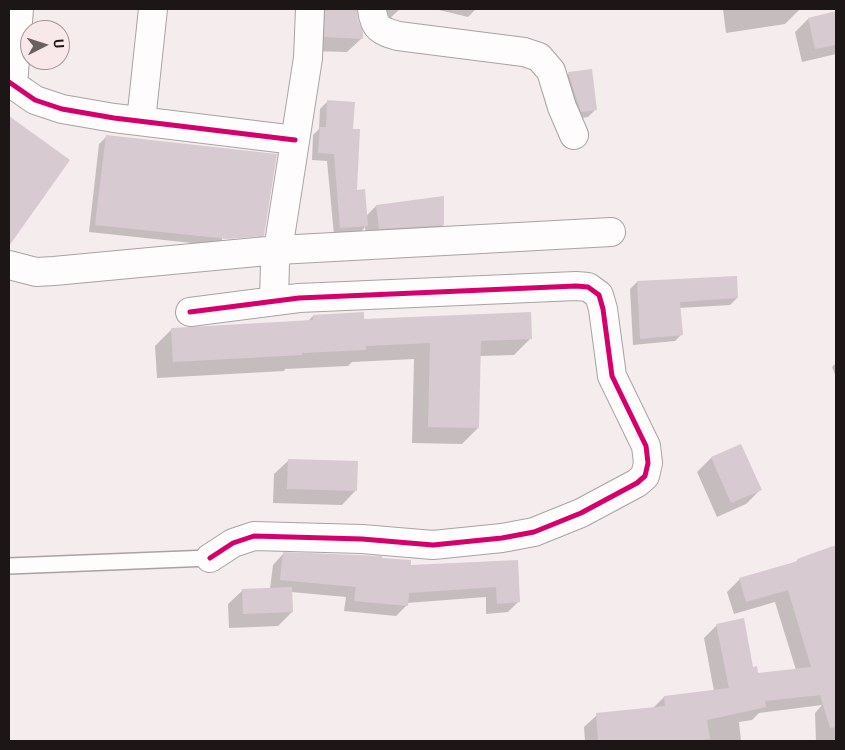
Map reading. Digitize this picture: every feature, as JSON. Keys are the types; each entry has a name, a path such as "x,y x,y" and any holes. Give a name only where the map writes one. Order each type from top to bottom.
{"street":[{"path":"19,9 11,84 35,100 62,110 295,140"},
{"path":"141,121 153,9"},
{"path":"275,296 276,256 308,58 310,9"},
{"path":"372,9 373,19 380,30 398,36 524,52 539,57 551,71 562,107 574,135"},
{"path":"9,266 36,272 54,271 611,232"},
{"path":"190,312 275,296 312,297 588,287 598,295 603,309 612,376 646,446 648,463 645,476 637,484 581,512 534,532 510,537 433,546 362,539 254,536 234,543 210,558"}],"lane":[{"path":"9,566 210,558"}],"building":[{"path":"325,9 357,9 363,39 324,37"},
{"path":"836,11 836,45 815,49 808,18"},
{"path":"592,69 597,110 581,112 568,72"},
{"path":"327,100 355,102 353,129 360,129 357,190 365,189 368,226 340,228 334,154 318,153 320,127 326,127"},
{"path":"9,116 70,160 9,246"},
{"path":"106,135 277,154 264,236 228,239 95,225"},
{"path":"444,196 444,225 379,229 376,205"},
{"path":"737,276 738,298 680,302 683,335 640,339 637,281"},
{"path":"364,312 364,319 531,312 532,339 481,341 479,428 428,427 430,343 366,346 366,350 302,353 302,355 173,362 171,328 313,320 313,315"},
{"path":"741,444 762,490 731,503 711,457"},
{"path":"288,459 358,461 357,491 287,489"},
{"path":"836,545 836,727 830,728 820,695 765,701 766,707 707,720 710,739 694,741 598,741 596,713 665,706 664,696 729,688 716,624 744,618 753,667 757,666 758,673 811,667 788,590 746,602 739,578 798,561 797,559"},
{"path":"283,552 382,556 382,558 411,560 411,565 518,560 520,602 497,604 496,587 409,593 408,606 354,601 356,587 280,580"},
{"path":"292,587 293,612 243,614 242,589"}],"cycle path":[{"path":"9,82 35,100 62,109 114,118 295,140"},
{"path":"190,312 299,298 588,287 599,295 603,309 612,376 646,446 648,463 645,476 637,483 581,513 534,532 502,538 433,545 362,539 254,536 233,543 210,558"}]}
